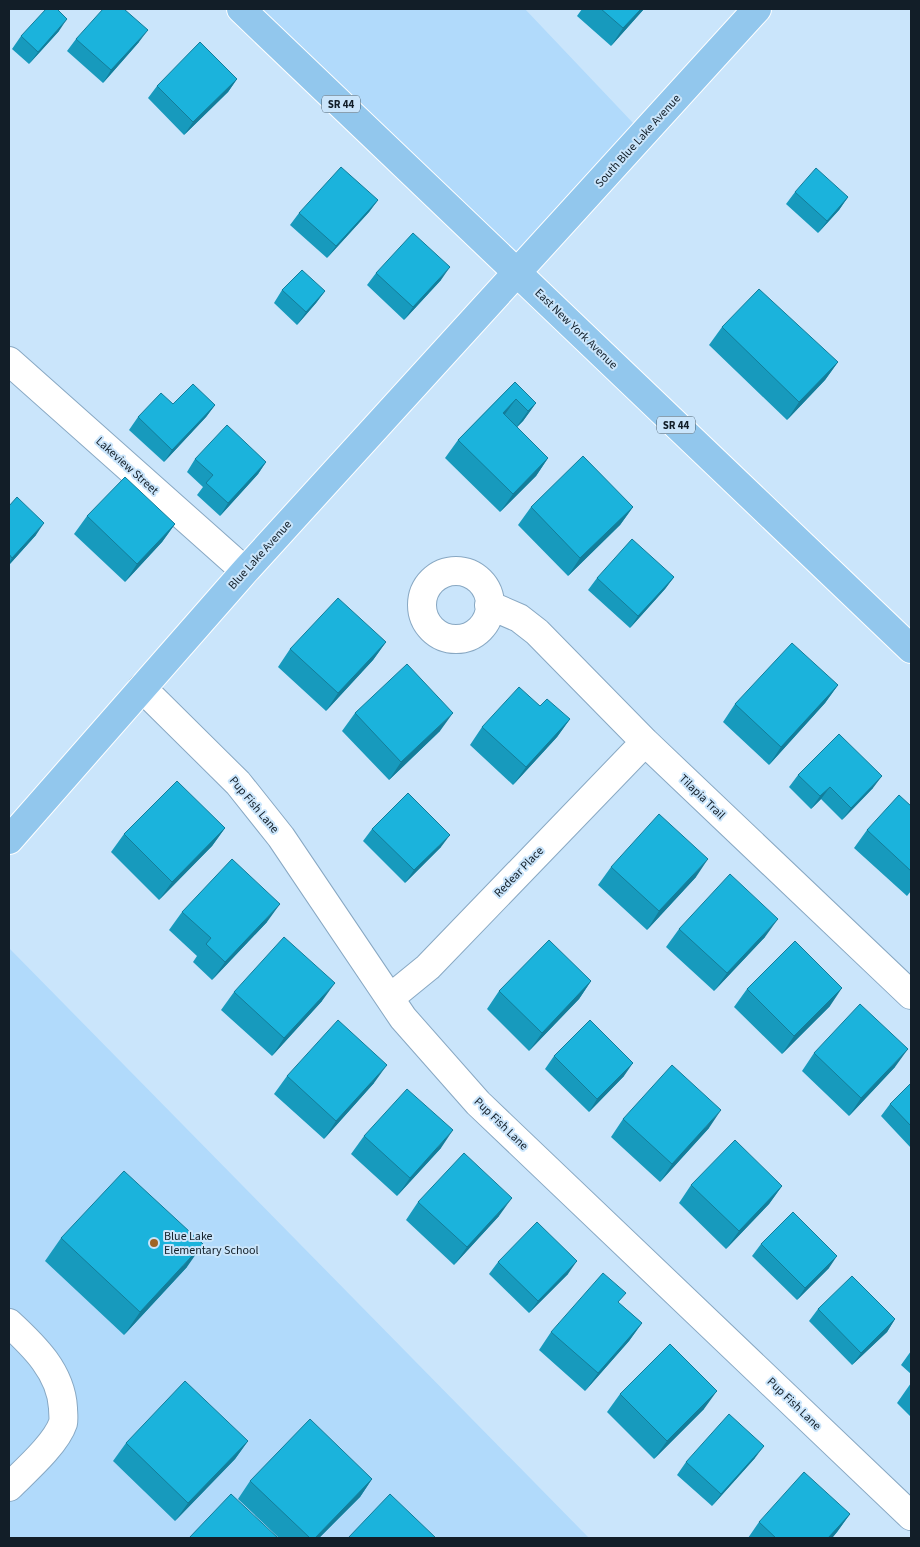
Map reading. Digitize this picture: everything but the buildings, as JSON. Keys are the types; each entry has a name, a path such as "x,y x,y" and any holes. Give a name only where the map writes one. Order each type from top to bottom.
{"main road":[{"name":"East New York Avenue","path":"241,9 911,650"},
{"name":"South Blue Lake Avenue","path":"518,274 757,9"},
{"name":"Blue Lake Avenue","path":"9,840 245,571 518,274"}],"street":[{"name":"Lakeview Street","path":"9,360 245,571"},
{"name":"Tilapia Trail","path":"490,605 519,618 537,632 645,742 911,995"},
{"name":"Pup Fish Lane","path":"142,688 238,783 275,829 403,1018 478,1103 911,1516"},
{"name":"Redear Place","path":"390,998 428,967 645,742"},
{"path":"9,1323 46,1361 58,1384 62,1399 63,1423 46,1450 9,1487"}],"shaded area":[{"path":"263,9 525,9 634,124 518,253"},
{"name":"Blue Lake Elementary School","path":"9,948 589,1538 9,1538"}],"place":[{"name":"Blue Lake Elementary School","path":"154,1243"}]}
